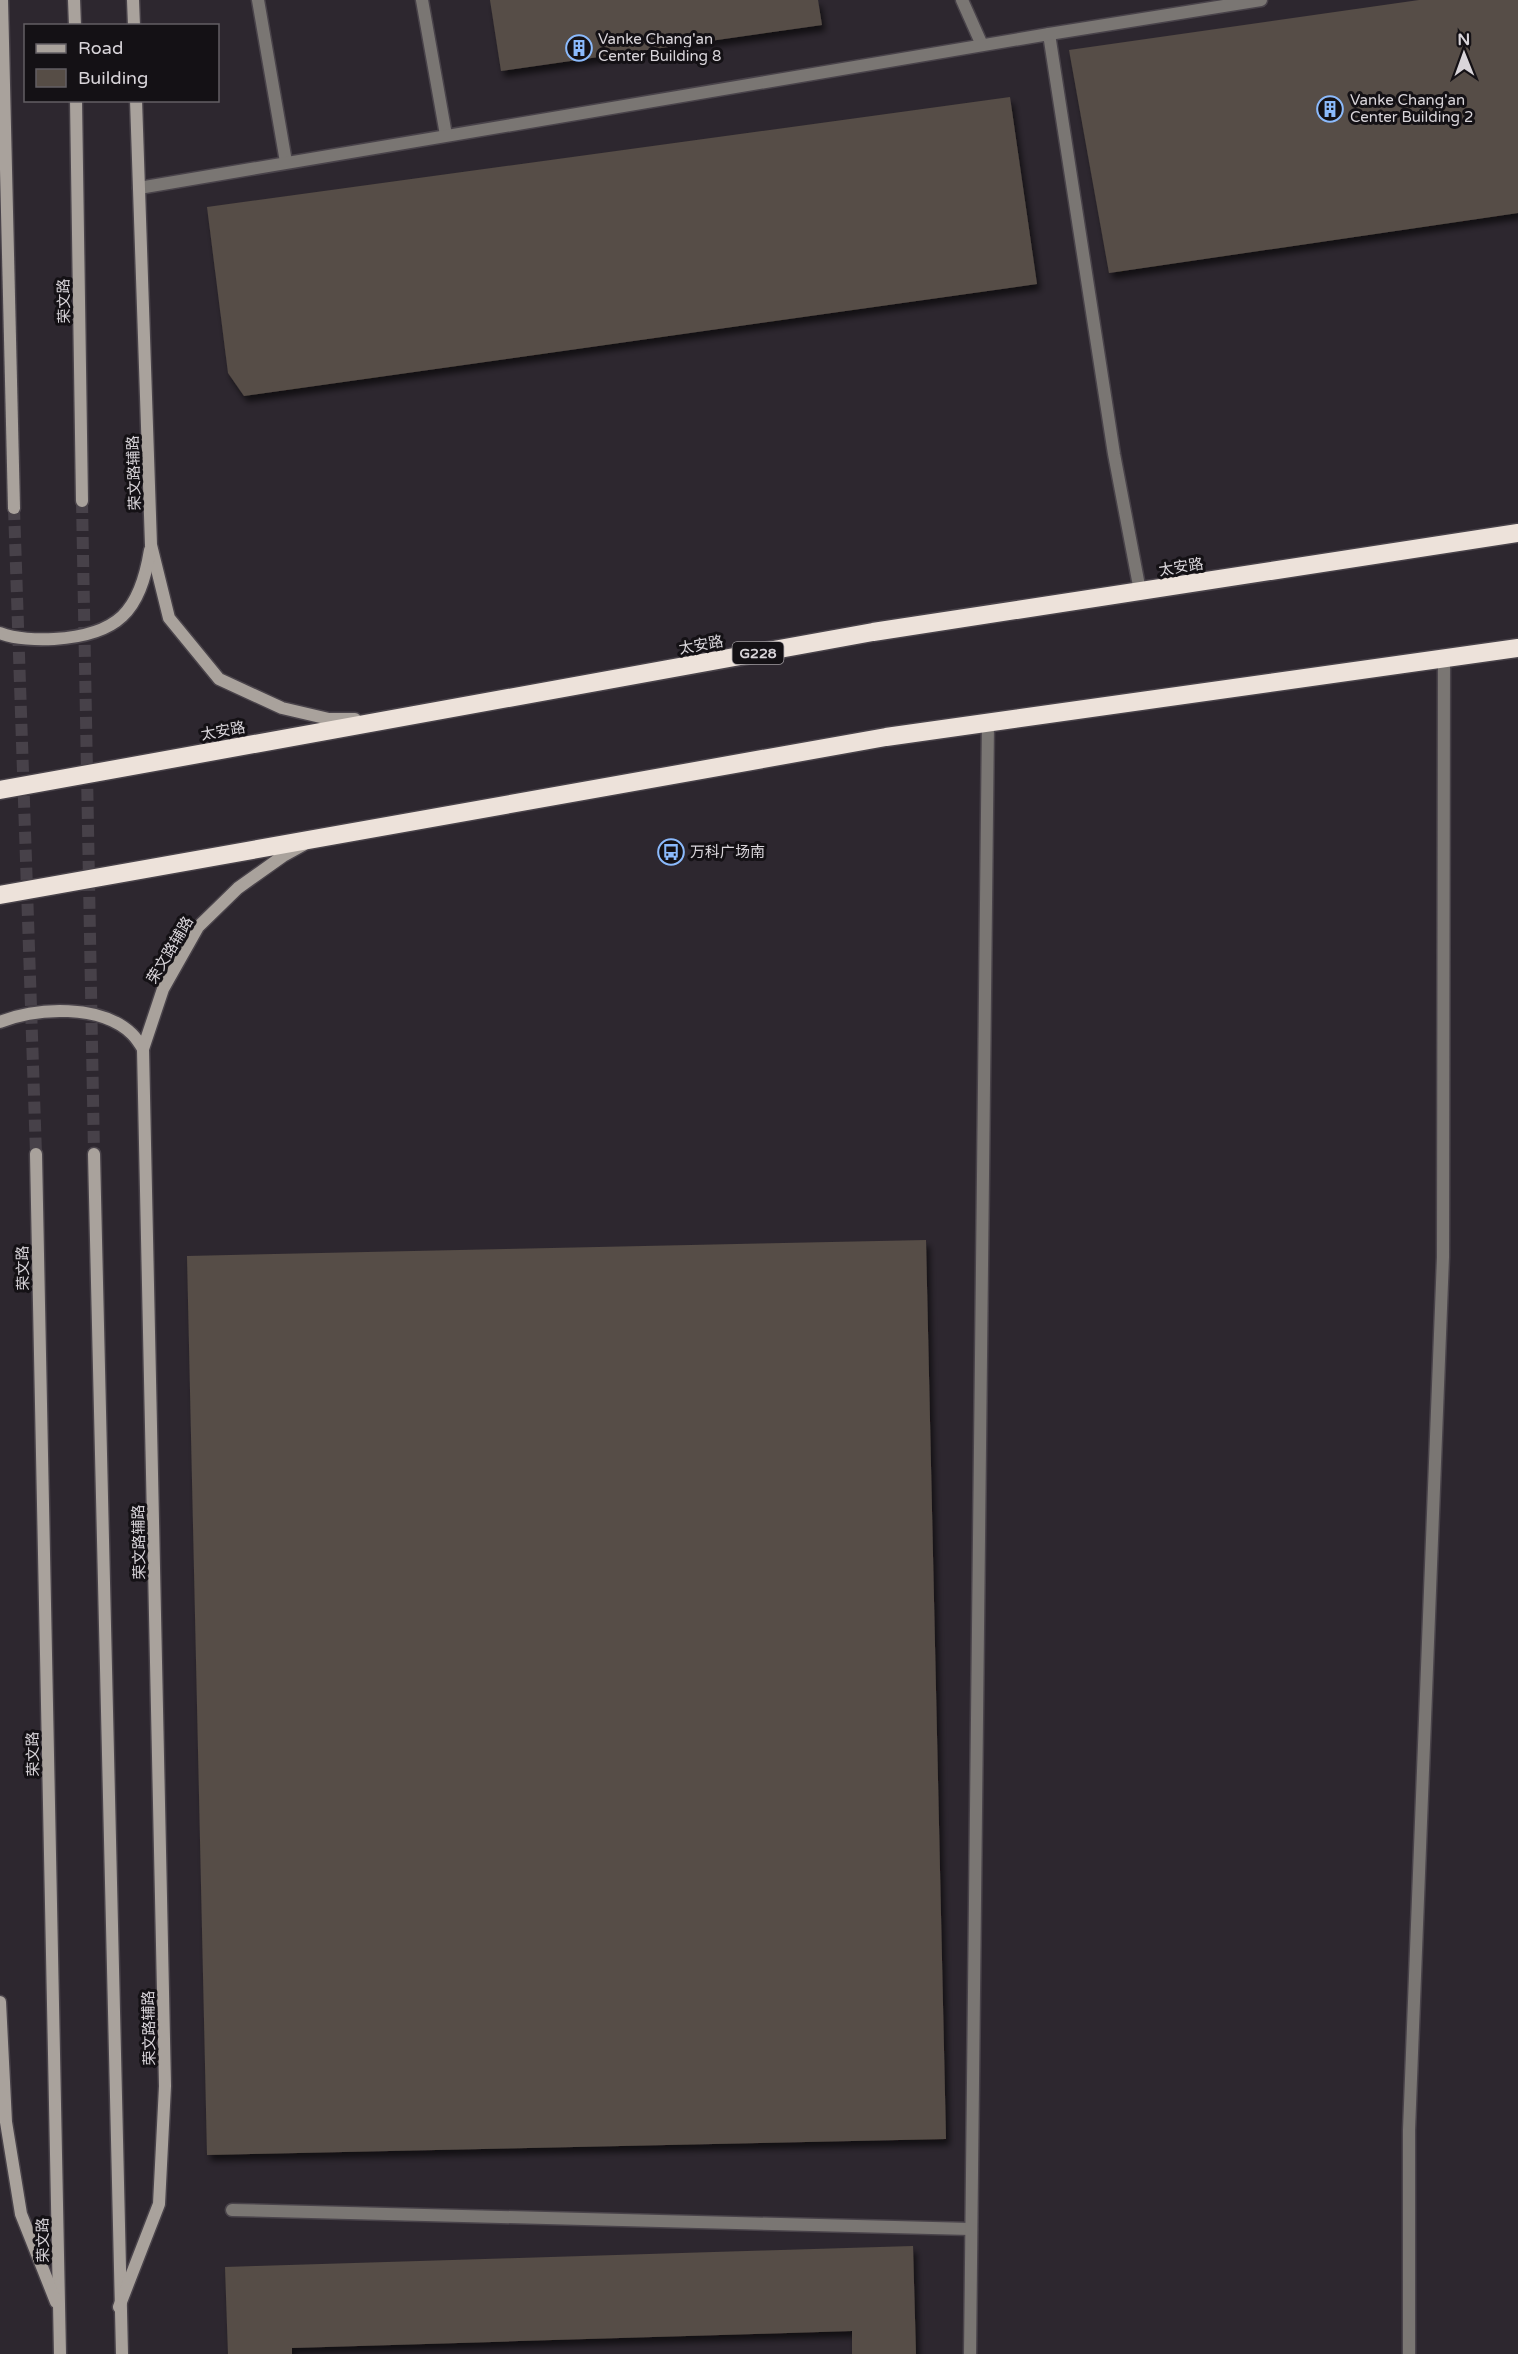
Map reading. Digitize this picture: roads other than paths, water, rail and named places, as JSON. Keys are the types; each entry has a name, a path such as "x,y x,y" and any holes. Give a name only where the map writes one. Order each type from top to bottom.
{"highway":[{"name":"太安路","path":"0,790 873,632 1518,533"},
{"path":"0,895 886,737 1518,648"}],"street":[{"path":"2,0 14,508"},
{"path":"74,0 75,24"},
{"path":"133,0 134,24"},
{"path":"258,0 286,162"},
{"path":"422,0 446,135"},
{"path":"962,0 982,45"},
{"path":"139,188 982,45 1262,0"},
{"path":"1049,34 1114,454 1140,591"},
{"name":"荣文路","path":"76,102 82,501"},
{"name":"荣文路辅路","path":"136,102 151,545 169,618 219,679 282,708 329,719 392,719"},
{"path":"0,633 45,640 67,639 78,638 114,626 136,600 146,578 151,545"},
{"path":"1409,2354 1409,2130 1443,1257 1444,658"},
{"path":"970,2354 988,722"},
{"name":"荣文路辅路","path":"119,2307 159,2204 165,2086 143,1049 163,989 198,927 238,888 283,856 313,839"},
{"path":"0,1022 16,1015 58,1010 94,1015 119,1024 133,1035 143,1049"},
{"name":"荣文路","path":"36,1154 60,2354"},
{"path":"94,1154 119,2307 122,2354"},
{"path":"0,2002 6,2121 21,2214 59,2310"},
{"path":"232,2210 971,2229"}],"tunnel":[{"path":"82,501 94,1154"},
{"path":"14,508 36,1154"}],"place":[{"name":"Vanke Chang'an Center Building 8","path":"579,48"},
{"name":"Vanke Chang'an Center Building 2","path":"1330,109"},
{"name":"万科广场南","path":"671,852"}]}
